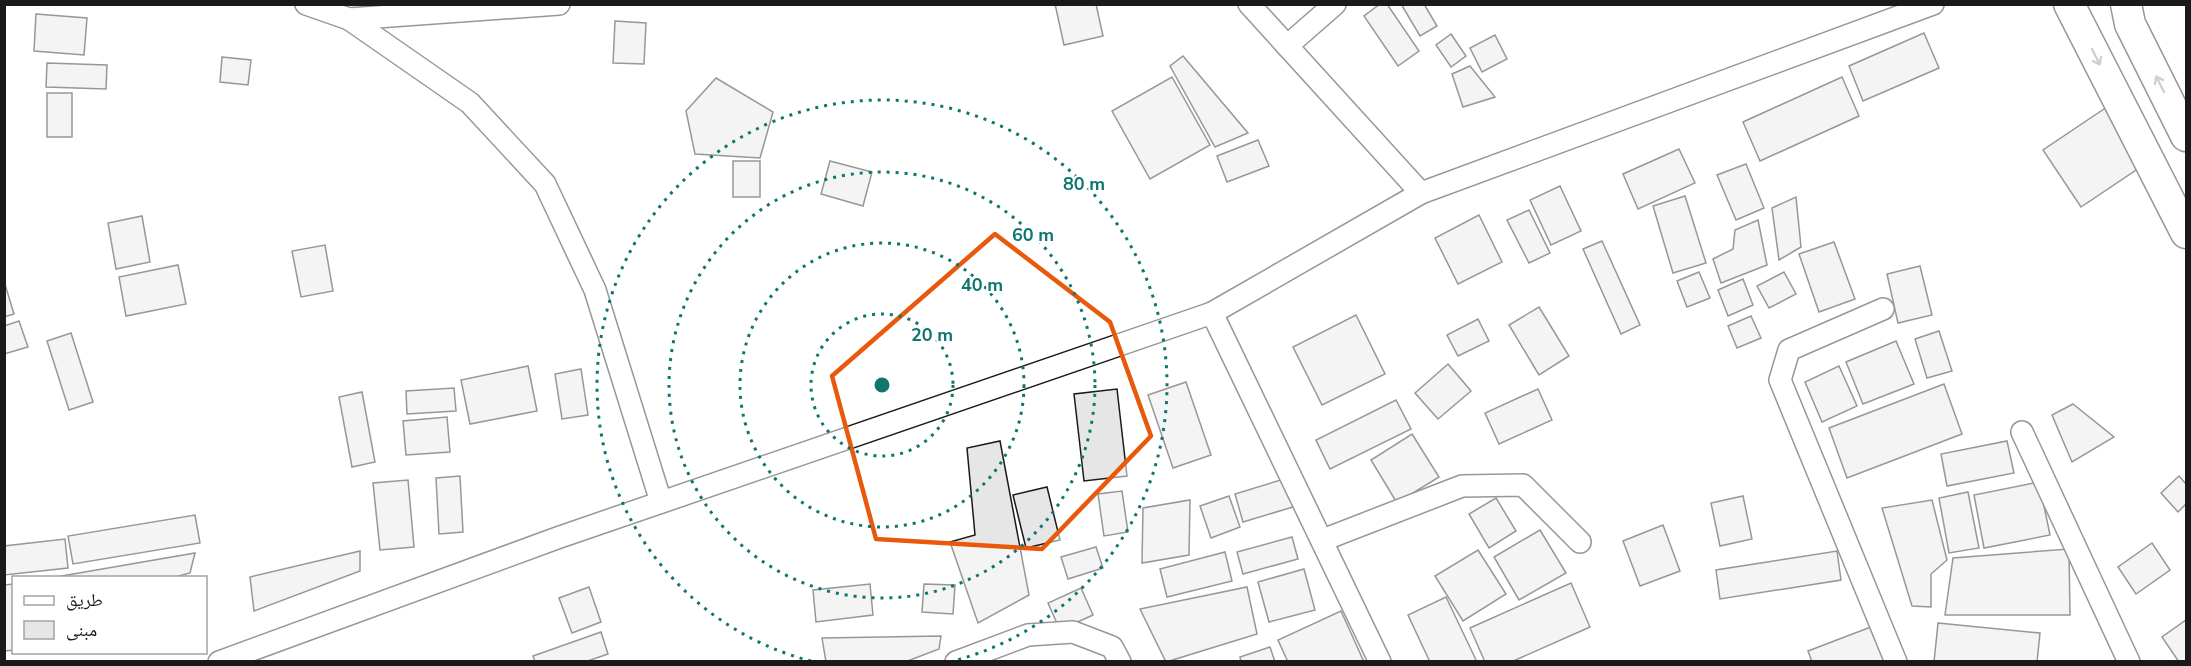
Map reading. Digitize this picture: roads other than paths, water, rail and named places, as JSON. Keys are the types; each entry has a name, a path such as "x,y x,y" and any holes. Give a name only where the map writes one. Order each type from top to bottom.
{"street":[{"path":"306,4 349,19 470,104 545,184 595,290 661,502"},
{"path":"349,19 559,4"},
{"path":"1249,4 1421,193"},
{"path":"1287,46 1335,4"},
{"path":"219,662 661,502 1212,313 1421,193 1933,4"},
{"path":"2069,4 2187,233"},
{"path":"2126,4 2130,24 2187,136"},
{"path":"1883,309 1789,350 1780,380 1896,662"},
{"path":"1212,313 1380,662"},
{"path":"2022,432 2129,662"},
{"path":"1323,540 1462,486 1523,485 1580,542"},
{"path":"956,662 1028,635 1073,632 1112,647 1120,662"}]}
